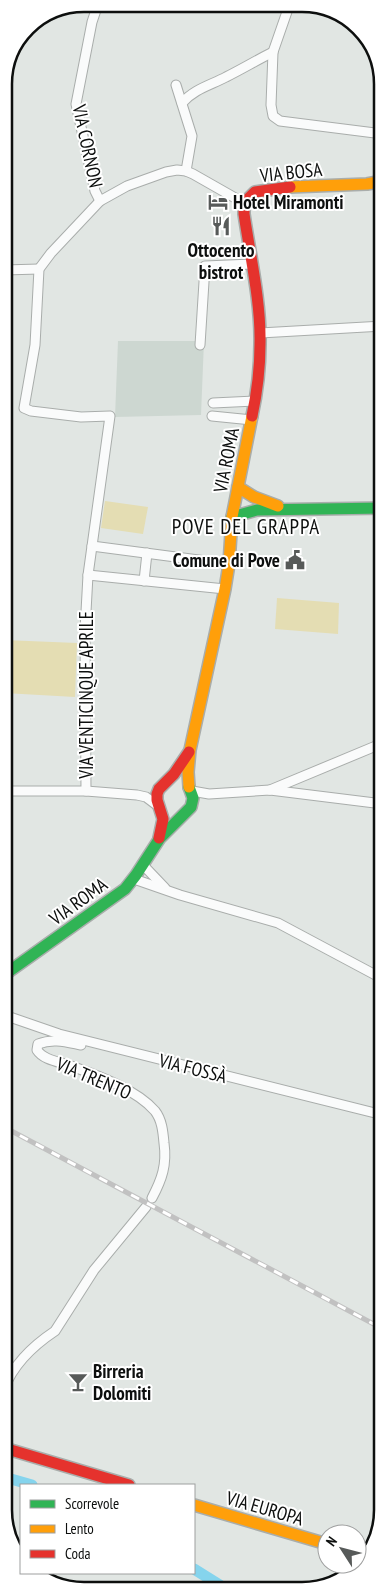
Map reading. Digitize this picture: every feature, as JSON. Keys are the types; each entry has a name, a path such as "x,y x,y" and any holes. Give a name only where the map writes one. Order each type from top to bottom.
{"main road":[{"name":"VIA BOSA","path":"244,203 255,192 297,186 374,183"},
{"name":"VIA ROMA","path":"12,969 125,888 144,866 159,841 187,811 193,796 190,789 190,750 225,590 232,517 255,401 260,334 244,203"},
{"path":"238,487 254,497 285,508"},
{"path":"232,517 257,510 285,508 374,508"},
{"name":"VIA ROMA","path":"159,841 164,819 157,800 164,785 190,750"},
{"path":"164,785 179,780 190,789"},
{"path":"160,808 172,816 187,811"},
{"path":"12,1450 126,1484"},
{"name":"VIA EUROPA","path":"195,1505 317,1541"}],"street":[{"name":"VIA CORNON","path":"95,13 76,104 95,191 100,201"},
{"path":"287,13 273,52 271,105 273,116 280,121 374,133"},
{"path":"182,103 194,92 208,84 224,78 273,52"},
{"path":"13,270 39,269 51,253 100,201 113,192 166,172 186,171 192,136 176,85"},
{"name":"VIA BOSA","path":"186,171 244,203"},
{"path":"200,346 205,266 252,264"},
{"name":"VIA VENTICINQUE APRILE","path":"39,269 35,345 24,408 30,412 81,417 110,416 86,599 86,791"},
{"path":"260,334 374,327"},
{"path":"213,403 255,401"},
{"path":"212,416 252,420"},
{"path":"92,546 229,564"},
{"path":"144,581 147,553"},
{"path":"88,575 225,590"},
{"path":"270,790 374,747"},
{"path":"137,795 164,785"},
{"path":"190,789 209,794 270,790 374,803"},
{"path":"13,791 86,791 137,795 146,797 160,808"},
{"path":"187,811 209,794"},
{"path":"144,866 167,890"},
{"path":"134,879 278,923 374,974"},
{"name":"VIA FOSSÀ","path":"12,1018 60,1034 374,1113"},
{"name":"VIA TRENTO","path":"128,1051 113,1052 58,1040 45,1041 38,1044 37,1050 41,1056 73,1066 107,1080 140,1098 155,1112 163,1126 166,1155 162,1180 152,1198"},
{"path":"12,1374 26,1356 58,1327 94,1270 146,1207"}],"shaded area":[{"path":"118,341 204,341 201,415 115,417"},
{"path":"105,501 148,507 143,534 101,528"},
{"path":"277,598 339,603 338,634 275,629"},
{"path":"13,640 77,643 75,697 13,693"}],"waterway":[{"path":"12,1479 28,1484"},
{"path":"195,1570 215,1582"}],"railway":[{"path":"12,1131 374,1324"}],"traffic: fast":[{"path":"232,517 257,510 374,508"},
{"path":"12,969 125,889 160,838 191,807 193,798 189,787"}],"traffic: slow":[{"path":"290,187 374,183"},
{"path":"189,787 190,750 225,589 229,564 232,517 252,416"},
{"path":"238,487 254,497 278,506"},
{"path":"195,1505 317,1541"}],"traffic: jam":[{"path":"252,416 259,371 260,328 244,203 255,192 290,187"},
{"path":"159,838 163,819 157,794 189,752"},
{"path":"12,1450 126,1484"}],"place":[{"name":"Hotel Miramonti","path":"218,202"},
{"name":"Ottocento bistrot","path":"221,226"},
{"name":"Comune di Pove","path":"295,560"},
{"name":"Birreria Dolomiti","path":"78,1382"}],"district":[{"name":"POVE DEL GRAPPA","path":"246,526"}]}
